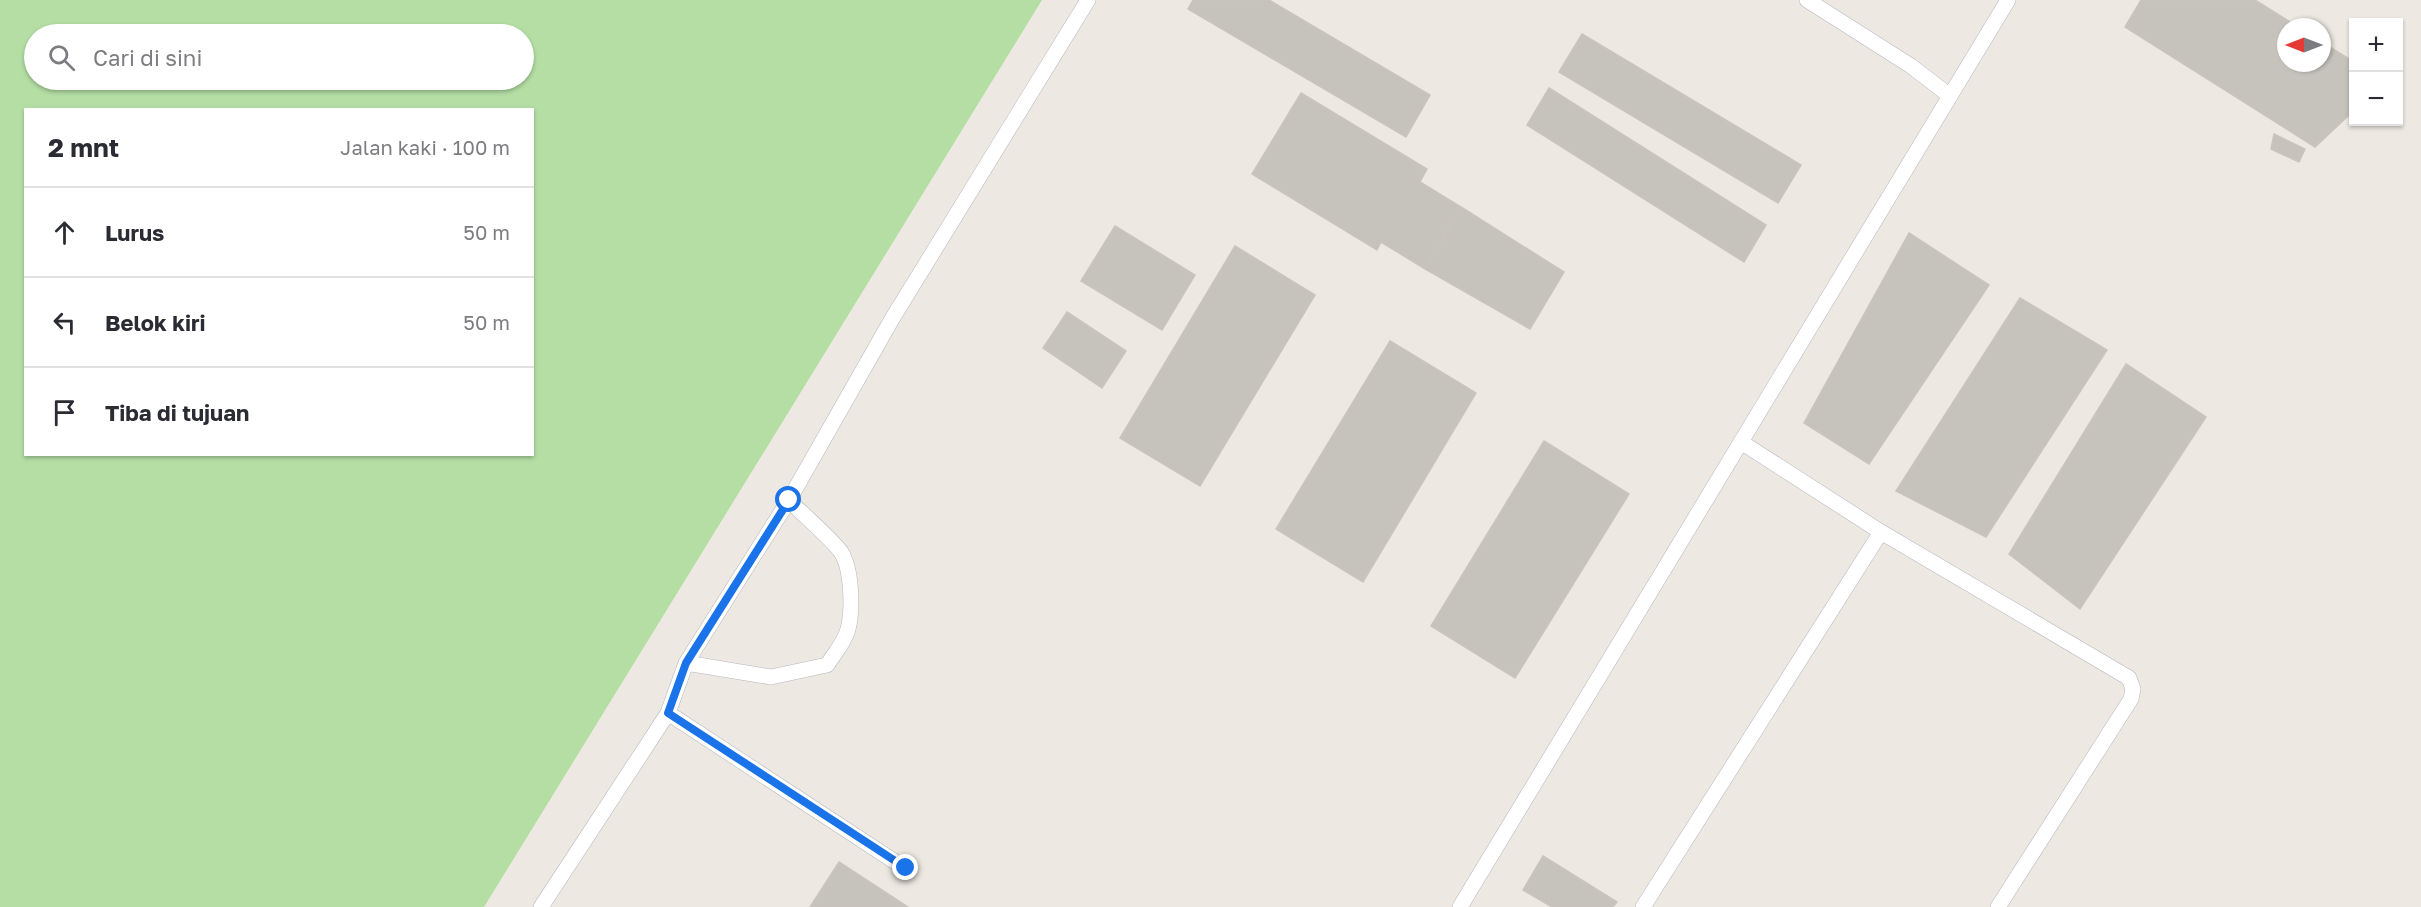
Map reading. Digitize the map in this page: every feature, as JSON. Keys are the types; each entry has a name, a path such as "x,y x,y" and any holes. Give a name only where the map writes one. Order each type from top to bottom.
{"lane":[{"path":"541,907 668,713 686,663 789,500 892,319 1088,0"},
{"path":"1806,0 1911,66 1950,96"},
{"path":"1460,907 2008,0"},
{"path":"1741,442 1881,532 2129,678 2133,689 2131,699 1998,907"},
{"path":"686,663 771,677 827,665 842,643 848,631 852,603 846,564 840,552 789,500"},
{"path":"1643,907 1881,532"},
{"path":"668,713 906,868"}],"green space":[{"path":"0,0 1042,0 484,907 0,907"}],"building":[{"path":"1193,0 1269,0 1430,95 1406,137 1188,9"},
{"path":"2141,0 2255,0 2284,18 2277,18 2277,72 2331,72 2331,48 2349,59 2349,115 2315,147 2125,27"},
{"path":"1582,34 1801,165 1778,203 1559,72"},
{"path":"1549,88 1766,225 1744,262 1527,125"},
{"path":"1301,93 1427,169 1420,182 1461,207 1425,269 1381,242 1377,250 1252,174"},
{"path":"2274,134 2305,149 2299,162 2271,149"},
{"path":"1461,207 1564,272 1530,329 1425,269"},
{"path":"1115,226 1195,275 1162,330 1081,281"},
{"path":"1909,233 1989,285 1869,464 1804,423"},
{"path":"1235,246 1315,295 1200,486 1120,438"},
{"path":"2020,298 2107,350 1986,537 1896,491"},
{"path":"1067,312 1126,351 1102,388 1043,348"},
{"path":"1390,341 1476,393 1363,582 1276,529"},
{"path":"2126,364 2206,417 2080,609 2009,554"},
{"path":"1544,441 1629,494 1515,678 1431,626"},
{"path":"1543,856 1617,902 1613,907 1552,907 1523,890"},
{"path":"839,862 908,907 810,907"}],"route":[{"path":"789,500 686,663 668,713 906,868"}]}
